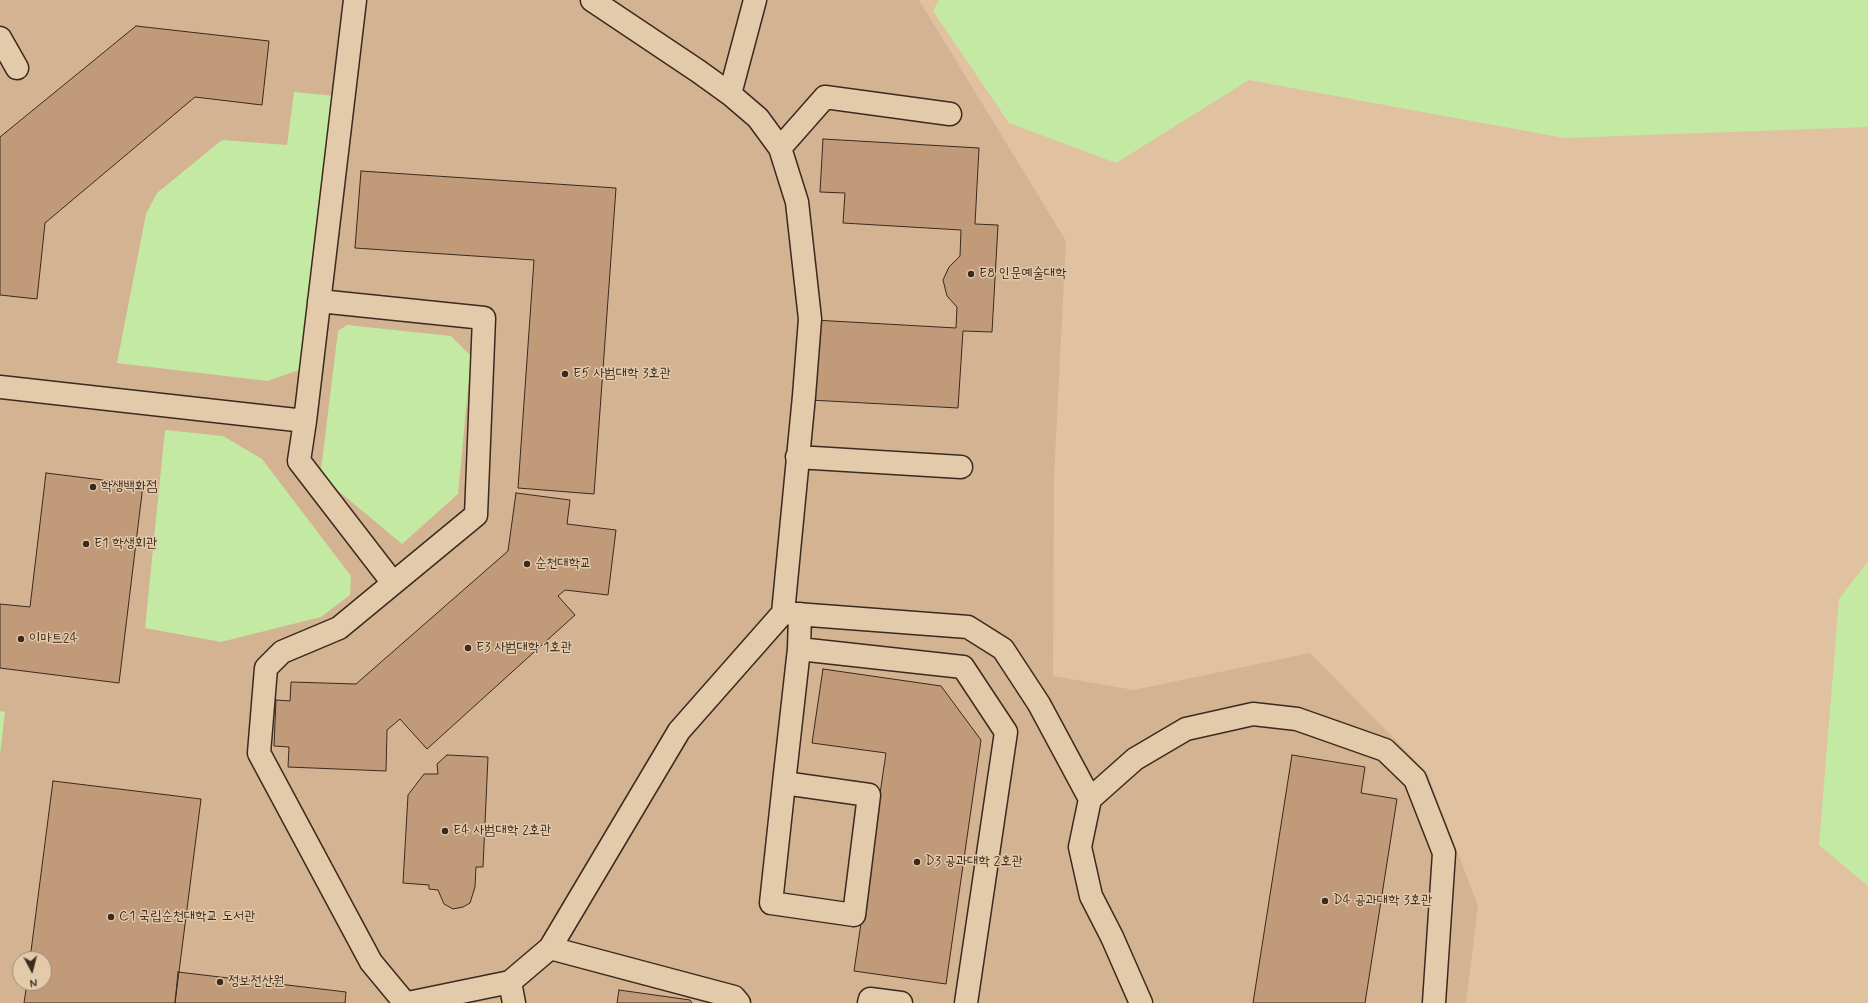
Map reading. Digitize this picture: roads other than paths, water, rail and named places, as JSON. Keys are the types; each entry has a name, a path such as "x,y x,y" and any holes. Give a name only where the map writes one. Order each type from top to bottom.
{"lane":[{"path":"355,0 299,461 393,583"},
{"path":"592,0 730,94 758,118 780,148 797,202 810,319 798,457 792,613 799,649 784,783 771,903 854,915 869,795 784,783"},
{"path":"730,94 755,0"},
{"path":"0,38 17,68"},
{"path":"780,148 825,97 950,114"},
{"path":"319,301 484,318 476,515 339,628 282,652 266,668 259,753 371,962 406,1003 512,993 550,948 679,731 792,613"},
{"path":"0,387 305,421"},
{"path":"798,457 961,467"},
{"path":"792,613 968,627 1003,649 1039,704 1090,799"},
{"path":"799,649 963,667 1006,732 966,1003"},
{"path":"1141,1003 1112,937 1091,896 1080,847 1090,799 1135,759 1186,729 1253,714 1297,720 1385,750 1415,779 1444,853 1434,1003"},
{"path":"550,948 734,997 740,1003"},
{"path":"869,1003 870,999 901,1003"}],"place":[{"name":"E8 인문예술대학","path":"971,274"},
{"name":"E5 사범대학 3호관","path":"565,374"},
{"name":"학생백화점","path":"93,487"},
{"name":"E1 학생회관","path":"86,544"},
{"name":"순천대학교","path":"527,564"},
{"name":"이마트24","path":"21,639"},
{"name":"E3 사범대학 1호관","path":"468,648"},
{"name":"E4 사범대학 2호관","path":"445,831"},
{"name":"D3 공과대학 2호관","path":"917,862"},
{"name":"D4 공과대학 3호관","path":"1325,901"},
{"name":"C1 국립순천대학교 도서관","path":"111,917"},
{"name":"정보전산원","path":"220,982"}]}
